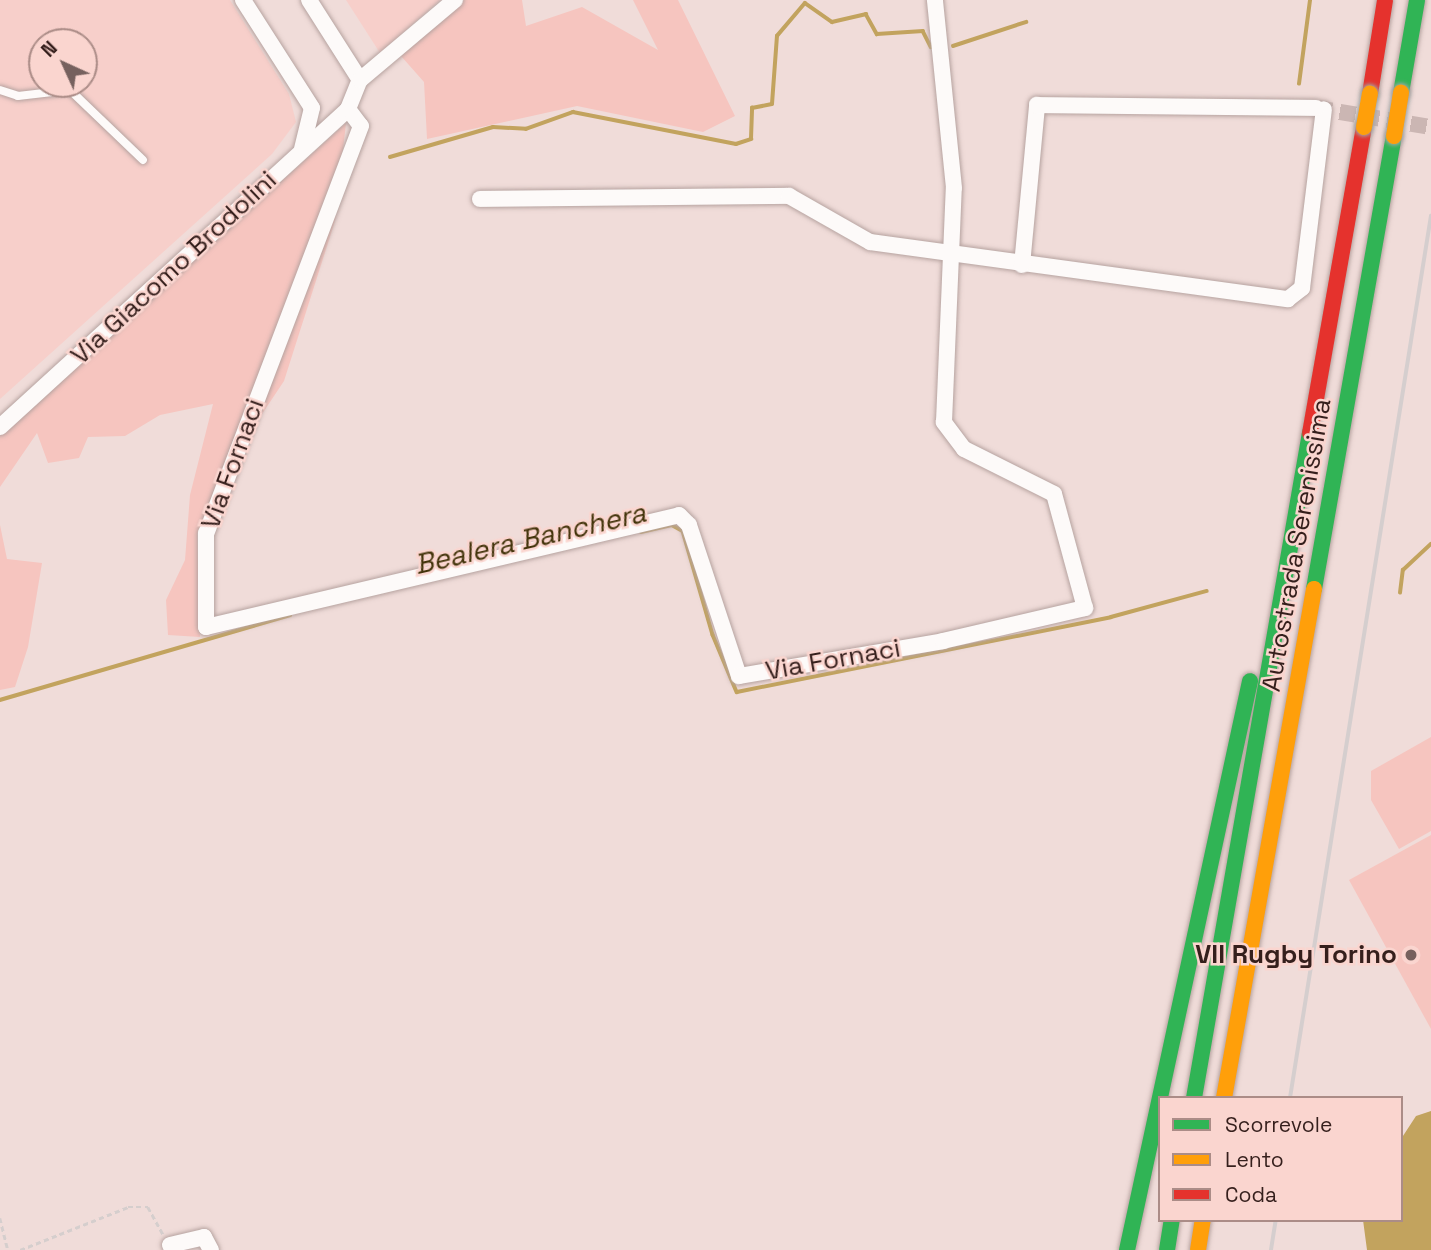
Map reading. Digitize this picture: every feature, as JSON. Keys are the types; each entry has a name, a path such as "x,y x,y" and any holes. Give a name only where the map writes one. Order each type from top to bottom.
{"highway":[{"name":"Autostrada Serenissima","path":"1194,1096 1331,326 1385,0"},
{"name":"Autostrada Serenissima","path":"1227,1096 1417,0"},
{"path":"1127,1250 1169,1036 1331,326"},
{"path":"1167,1250 1172,1222"},
{"path":"1198,1250 1203,1222"},
{"path":"1214,1250 1219,1222"}],"street":[{"path":"243,0 312,108 302,150"},
{"path":"309,0 360,80"},
{"path":"312,108 348,109 360,80 455,0"},
{"path":"936,0 952,162 953,257"},
{"path":"480,199 789,196 856,238 953,257 1022,265 1297,296 1320,109 1037,105 1022,265"},
{"name":"Via Fornaci","path":"348,109 361,126 206,533 206,627 680,515 689,525 739,676 1085,608 1054,494 964,449 944,422 953,257"},
{"name":"Via Giacomo Brodolini","path":"0,427 348,109"},
{"path":"170,1245 204,1237 211,1250"}],"lane":[{"path":"0,90 18,96 70,90 143,160"}],"path":[{"path":"20,1250 128,1207 148,1208 170,1245"},
{"path":"0,1218 8,1250"}],"shaded area":[{"path":"0,0 230,0 289,94 296,122 272,154 0,399"},
{"path":"346,0 440,0 380,53"},
{"path":"464,0 522,0 526,26 582,7 658,50 633,0 678,0 735,116 703,132 577,106 427,139 424,82 401,56"},
{"path":"346,123 335,221 284,381 220,477 197,534 200,637 168,635 166,600 185,560 190,495 213,404 160,415 125,436 88,437 79,458 48,463 37,433 0,487 0,436"},
{"path":"0,525 7,559 42,563 28,647 15,687 0,690"},
{"path":"1431,737 1431,831 1399,849 1371,800 1371,771"},
{"name":"VII Rugby Torino","path":"1431,835 1431,1029 1349,880"},
{"path":"1431,1111 1431,1250 1367,1250 1363,1222 1403,1222 1403,1136 1416,1116"}],"waterway":[{"path":"1299,84 1310,0"},
{"path":"390,157 493,127 526,129 573,112 736,144 751,139 752,108 772,104 777,36 805,3 832,22 866,14 877,34 923,31 931,47"},
{"path":"953,46 1026,22"},
{"name":"Bealera Banchera","path":"641,532 672,525 683,531 713,635 737,692 1111,617 1207,591"},
{"name":"Bealera Banchera","path":"1400,593 1403,570 1431,544"},
{"name":"Bealera Banchera","path":"0,700 290,615"}],"tunnel":[{"path":"1316,108 1431,127"}],"railway":[{"path":"1290,1096 1431,216"},
{"path":"1271,1250 1276,1222"}],"traffic: fast":[{"path":"1401,93 1417,0"},
{"path":"1314,589 1394,136"},
{"path":"1194,1096 1310,433"},
{"path":"1160,1096 1250,681"},
{"path":"1127,1250 1158,1107"},
{"path":"1167,1250 1172,1222"}],"traffic: slow":[{"path":"1394,136 1401,93"},
{"path":"1364,127 1370,94"},
{"path":"1224,1096 1314,589"},
{"path":"1198,1250 1203,1222"}],"traffic: jam":[{"path":"1370,94 1385,0"},
{"path":"1310,433 1364,127"}],"place":[{"name":"VII Rugby Torino","path":"1411,955"}]}
